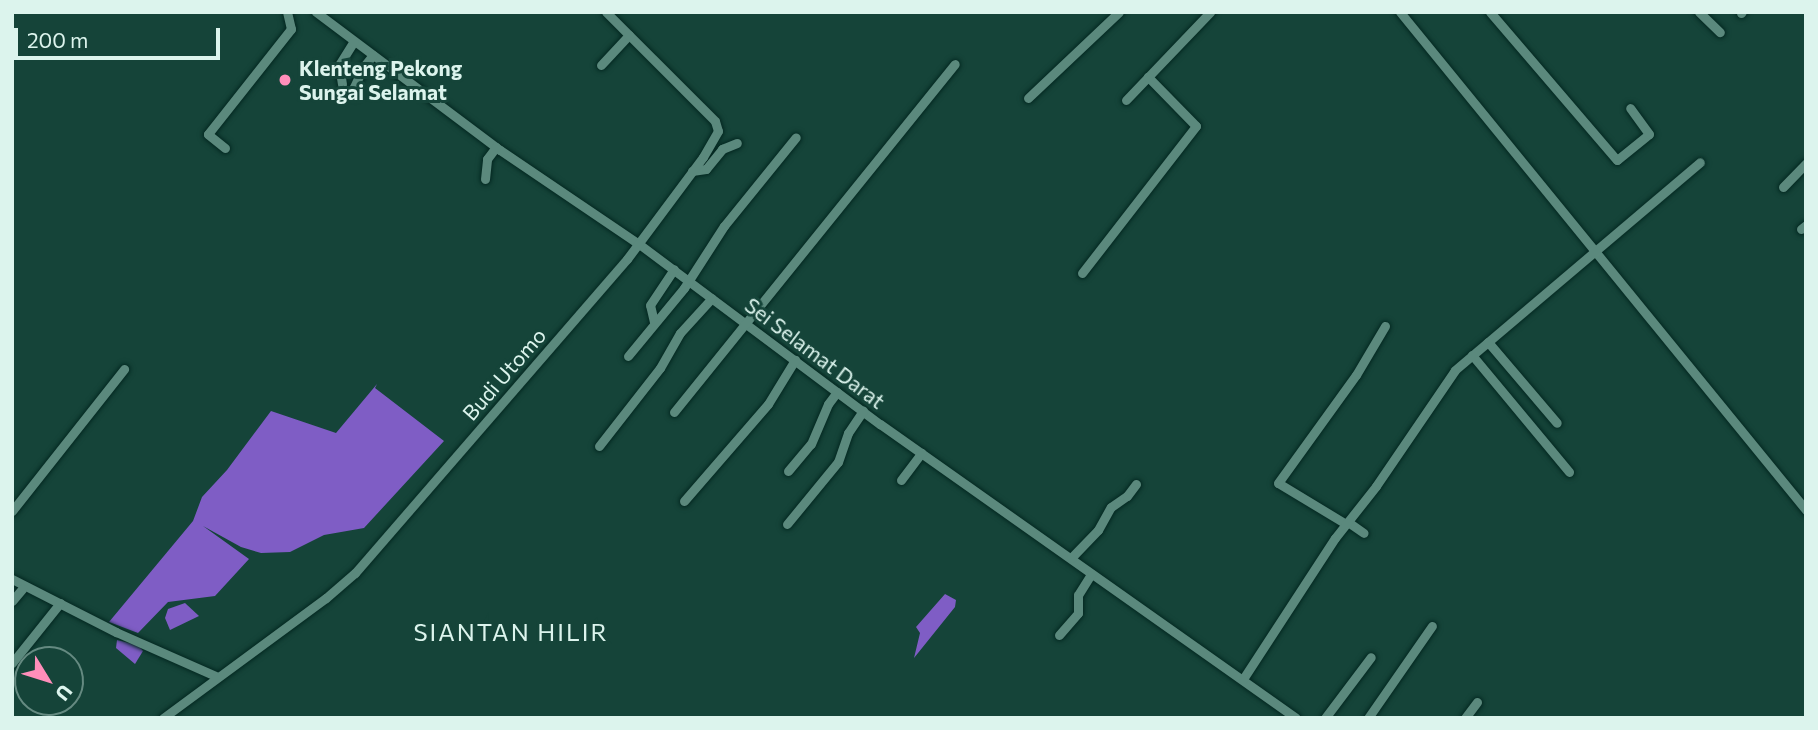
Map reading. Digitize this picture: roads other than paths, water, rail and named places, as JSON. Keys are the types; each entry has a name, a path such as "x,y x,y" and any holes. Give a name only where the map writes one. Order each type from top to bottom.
{"street":[{"path":"225,148 208,134 291,29 287,12"},
{"name":"Sei Selamat Darat","path":"316,12 492,152 637,247 668,277 706,305 745,327 833,398 916,459 1071,558 1087,579 1243,679 1296,718"},
{"name":"Budi Utomo","path":"163,718 326,598 355,573 637,247 718,131 717,125 606,12"},
{"path":"1028,98 1119,12"},
{"path":"1126,100 1210,12"},
{"path":"1399,12 1597,250 1806,510"},
{"path":"1490,12 1617,160 1650,132 1630,108"},
{"path":"1699,12 1720,32"},
{"path":"601,65 629,35"},
{"path":"342,84 339,65 354,41"},
{"path":"355,93 354,87 364,66 373,55"},
{"path":"674,412 956,64"},
{"path":"1082,273 1196,126 1148,77"},
{"path":"628,356 683,288 724,226 796,137"},
{"path":"692,171 706,170 722,149 737,143"},
{"path":"485,179 492,152"},
{"path":"1243,679 1347,523 1451,376 1472,355 1700,162"},
{"path":"1783,187 1806,163"},
{"path":"654,321 650,305 668,277"},
{"path":"599,446 660,368 680,333 706,305"},
{"path":"1364,533 1278,483 1356,375 1385,326"},
{"path":"1488,342 1557,424"},
{"path":"1472,355 1569,472"},
{"path":"684,502 768,404 792,363"},
{"path":"12,511 124,369"},
{"path":"788,471 811,444 833,398"},
{"path":"787,524 838,462 859,417"},
{"path":"901,480 916,459"},
{"path":"1071,558 1098,530 1111,507 1128,496 1136,484"},
{"path":"12,579 218,677"},
{"path":"1059,635 1078,613 1076,602 1087,579"},
{"path":"12,601 22,589"},
{"path":"12,663 60,603"},
{"path":"1368,718 1432,626"},
{"path":"1325,718 1371,657"},
{"path":"1465,718 1477,702"}],"place":[{"name":"Klenteng Pekong Sungai Selamat","path":"285,80"}],"district":[{"name":"SIANTAN HILIR","path":"511,632"}]}
